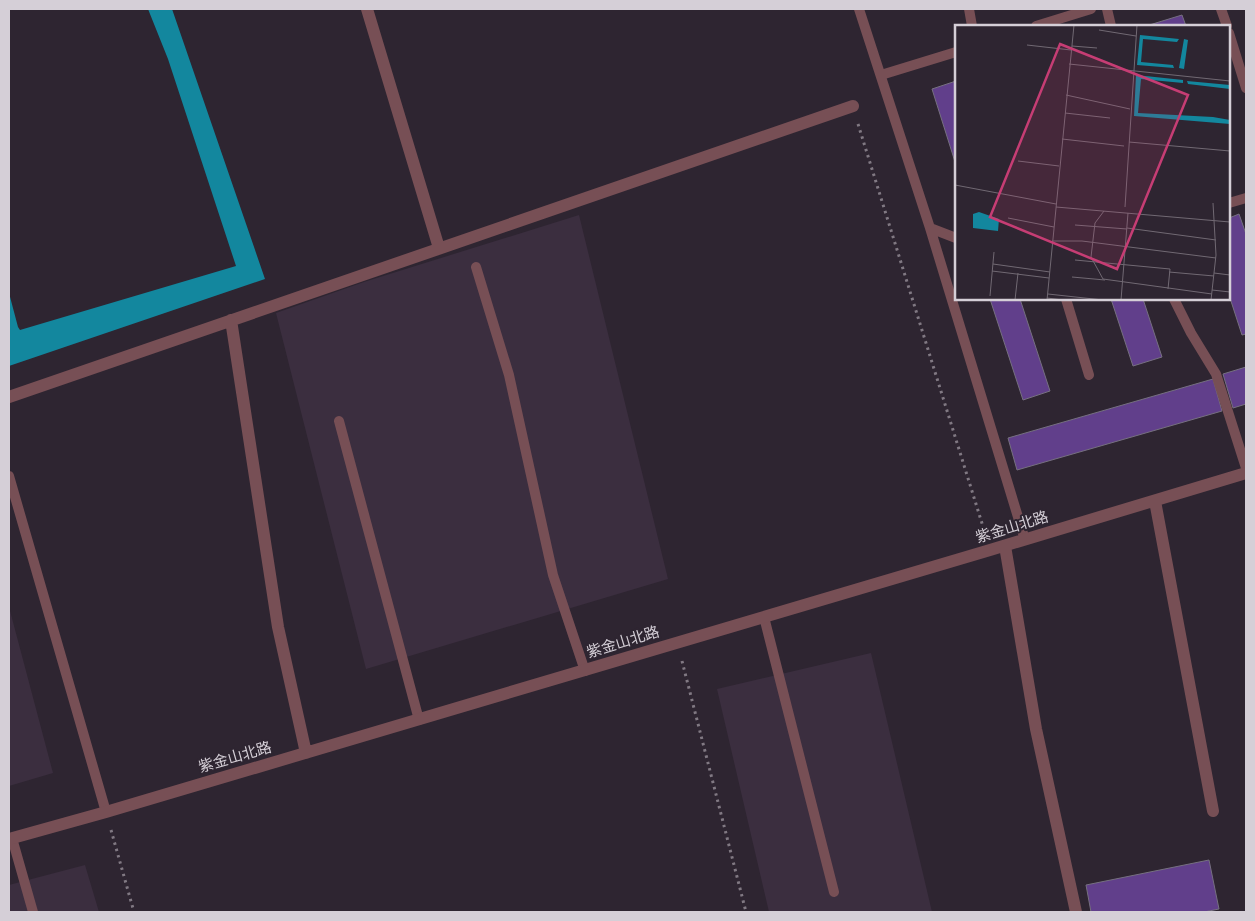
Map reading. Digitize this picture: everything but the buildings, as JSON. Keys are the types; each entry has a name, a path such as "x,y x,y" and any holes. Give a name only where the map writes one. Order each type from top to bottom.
{"street":[{"path":"367,9 440,248"},
{"path":"9,397 853,106"},
{"path":"231,320 278,627 306,753"},
{"name":"紫金山北路","path":"10,838 106,812 585,671 1246,473"},
{"path":"1155,501 1213,811"},
{"path":"1005,546 1036,729 1076,912"}],"lane":[{"path":"859,9 930,228 1025,540"},
{"path":"969,9 972,25"},
{"path":"1039,25 1091,9"},
{"path":"1108,9 1111,25"},
{"path":"1221,9 1227,25"},
{"path":"1230,36 1246,88"},
{"path":"881,75 955,52"},
{"path":"1230,203 1246,198"},
{"path":"930,228 955,238"},
{"path":"476,267 509,376 553,575 585,671"},
{"path":"1066,300 1089,375"},
{"path":"1174,300 1191,333 1216,374 1246,468"},
{"path":"339,421 419,720"},
{"path":"9,476 106,812"},
{"path":"764,618 834,892"},
{"path":"10,838 33,912"}],"path":[{"path":"853,106 990,550"},
{"path":"677,643 746,912"},
{"path":"106,812 134,912"}],"shaded area":[{"path":"579,215 668,579 366,669 276,313 364,282"},
{"path":"9,607 53,773 9,786"},
{"path":"871,653 932,912 769,912 717,689"},
{"path":"85,865 99,912 9,912 9,885"}],"water":[{"path":"148,9 172,9 265,279 9,366 9,293 20,330 236,266 168,59"}]}
